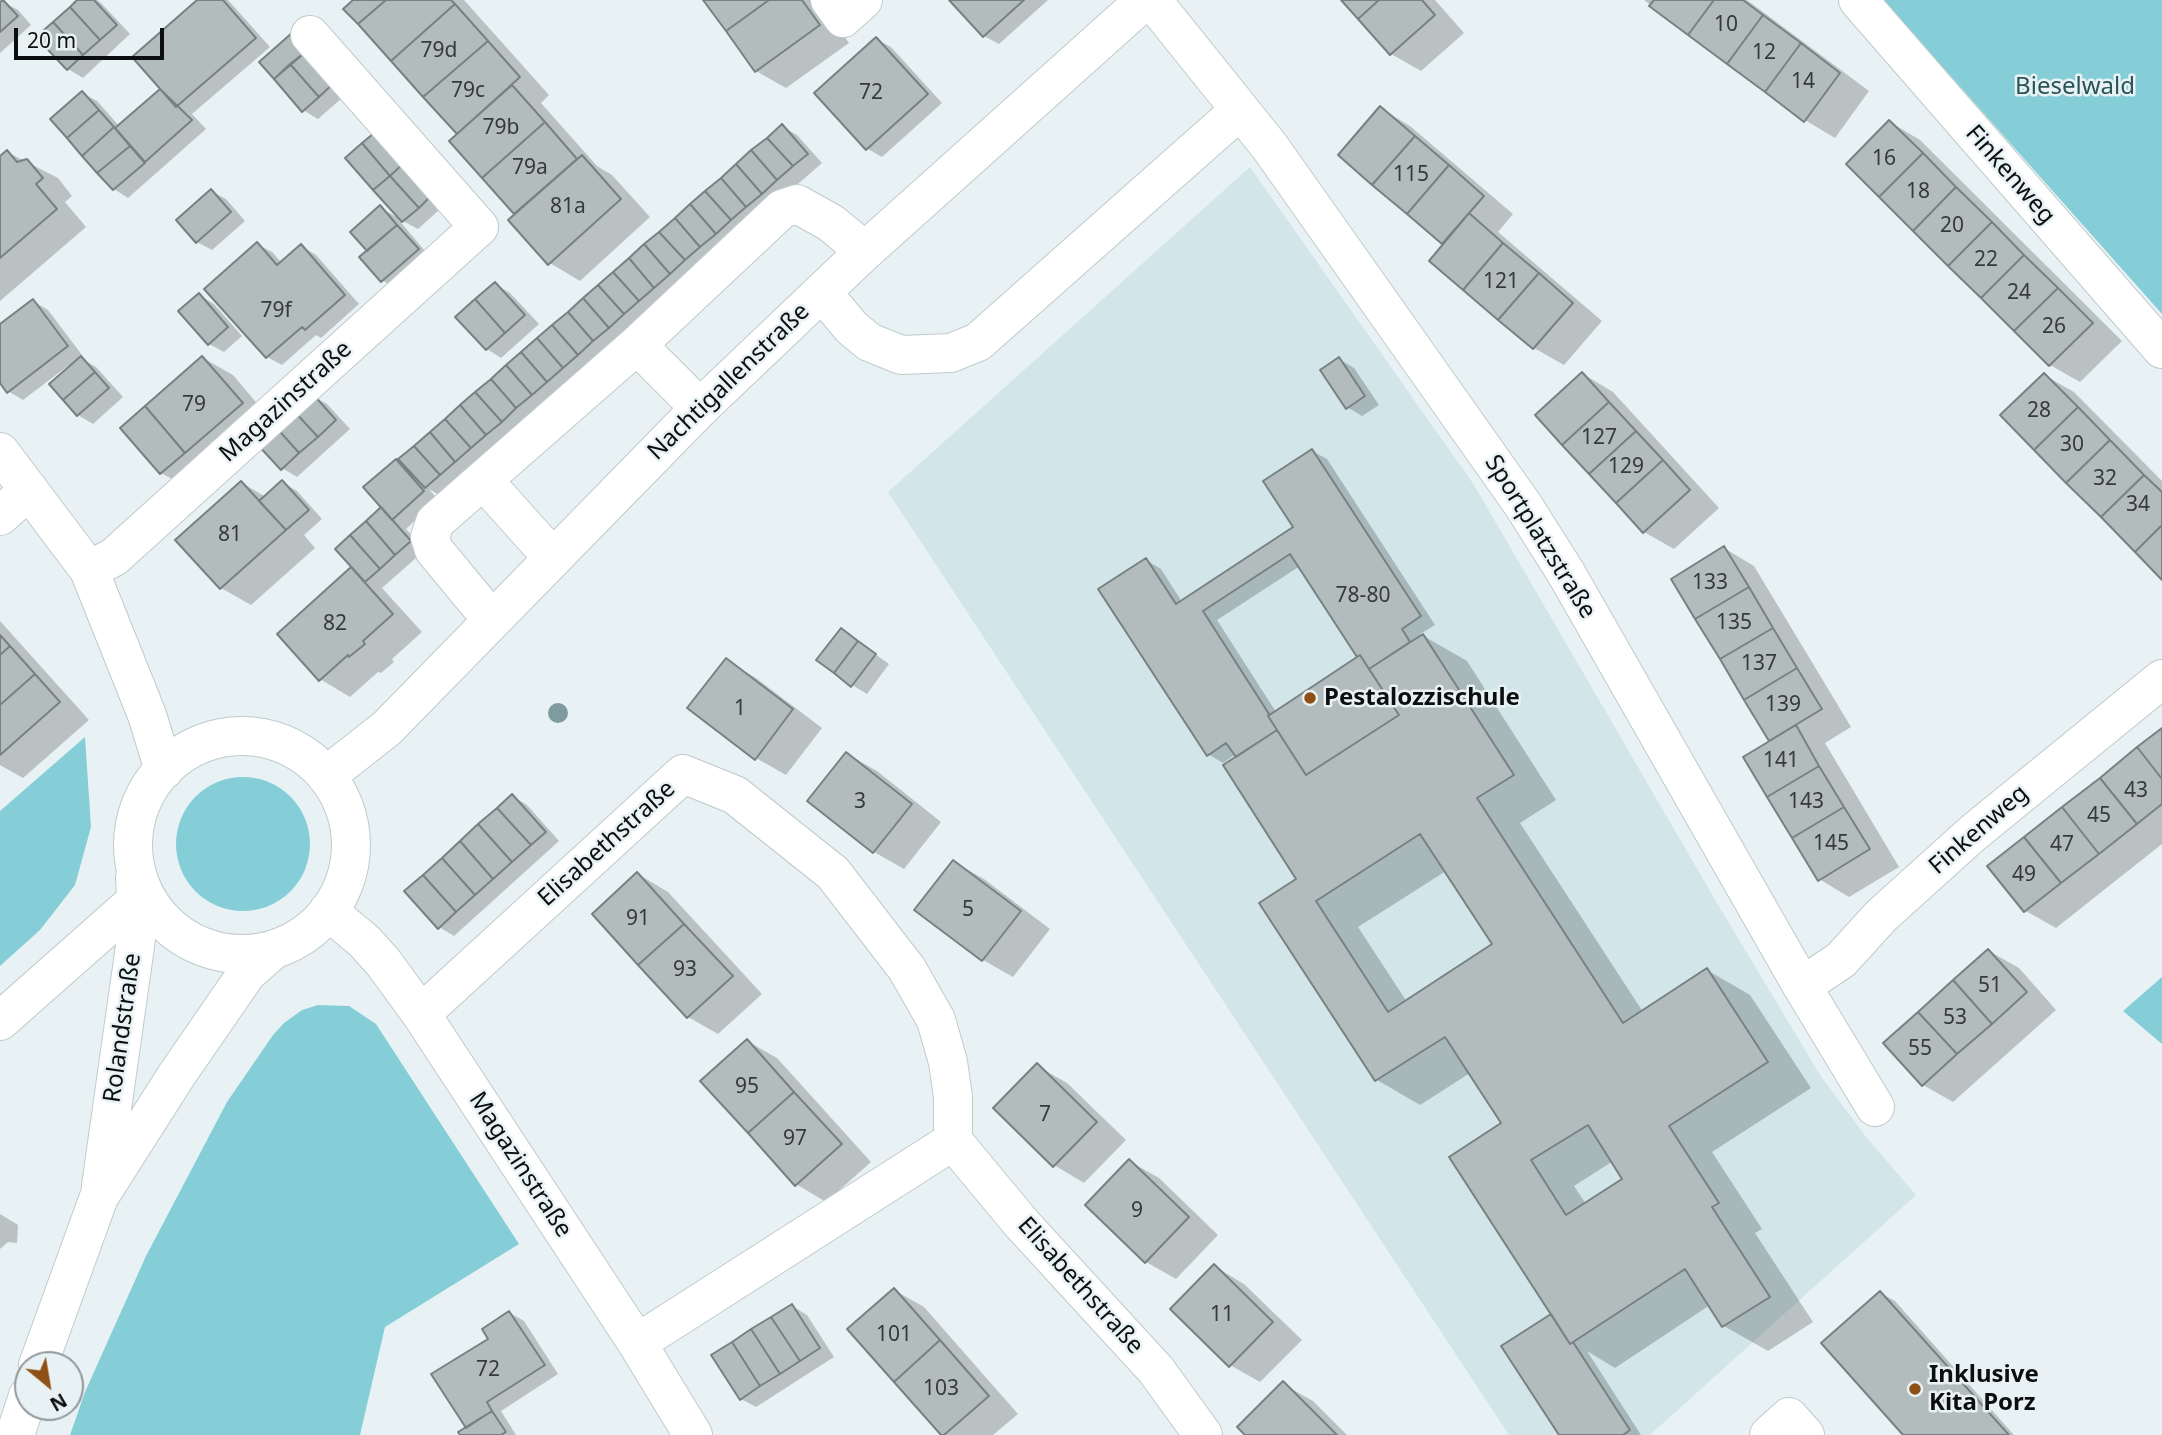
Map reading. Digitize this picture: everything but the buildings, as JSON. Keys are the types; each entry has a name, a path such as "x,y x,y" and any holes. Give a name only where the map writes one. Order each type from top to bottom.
{"street":[{"path":"830,0 843,18 863,0"},
{"name":"Nachtigallenstraße","path":"326,776 387,728 700,408 865,251 1145,0"},
{"name":"Sportplatzstraße","path":"1152,0 1269,147 1522,505 1577,592 1802,986 1875,1107"},
{"name":"Finkenweg","path":"1857,0 2162,349"},
{"name":"Magazinstraße","path":"89,570 114,557 479,227 310,35"},
{"path":"822,292 851,327 869,342 901,355 951,353 978,342 1240,110"},
{"path":"492,620 434,550 430,537 435,522 637,345 782,208 797,204 831,223 865,251"},
{"path":"637,345 700,408"},
{"path":"0,452 89,570 146,715 164,770"},
{"path":"483,480 553,558"},
{"path":"0,516 29,490"},
{"name":"Finkenweg","path":"1802,986 1841,960 1881,916 1965,840 2162,679"},
{"path":"231,737 261,738 290,748 326,776 341,800 350,829 350,858 343,886 328,911 303,935 273,950 225,953 196,944 182,936 169,926 149,902 136,873 135,825 153,782 175,760 202,744 231,737"},
{"name":"Elisabethstraße","path":"421,1014 683,774 735,794 834,873 907,969 936,1020 948,1062 953,1097 953,1141 1023,1224 1156,1370 1203,1435"},
{"name":"Rolandstraße","path":"43,1351 99,1197 138,925 134,858"},
{"path":"0,1021 137,900"},
{"name":"Magazinstraße","path":"328,911 383,962 421,1014 637,1343 693,1435"},
{"name":"Rolandstraße","path":"99,1197 176,1076 247,973 273,950"},
{"path":"637,1343 953,1141"},
{"path":"1769,1435 1789,1417 1805,1435"}],"shaded area":[{"name":"Pestalozzischule","path":"1250,167 1474,485 1820,1075 1866,1137 1916,1195 1650,1435 1509,1435 888,492"}],"green space":[{"name":"Bieselwald","path":"1883,0 2162,0 2162,314"},
{"path":"85,737 91,827 75,885 40,930 0,966 0,811"},
{"path":"243,777 269,782 290,797 305,818 310,844 305,870 290,891 269,906 243,911 217,906 196,891 181,870 176,844 181,818 196,797 217,782"},
{"path":"2162,977 2162,1044 2123,1011"},
{"path":"318,1005 349,1006 376,1024 519,1244 385,1327 360,1435 70,1435 75,1421 84,1421 85,1392 146,1256 227,1102 273,1035 302,1010"}],"place":[{"name":"Pestalozzischule","path":"1310,698"},
{"name":"Inklusive Kita Porz","path":"1915,1389"}]}
